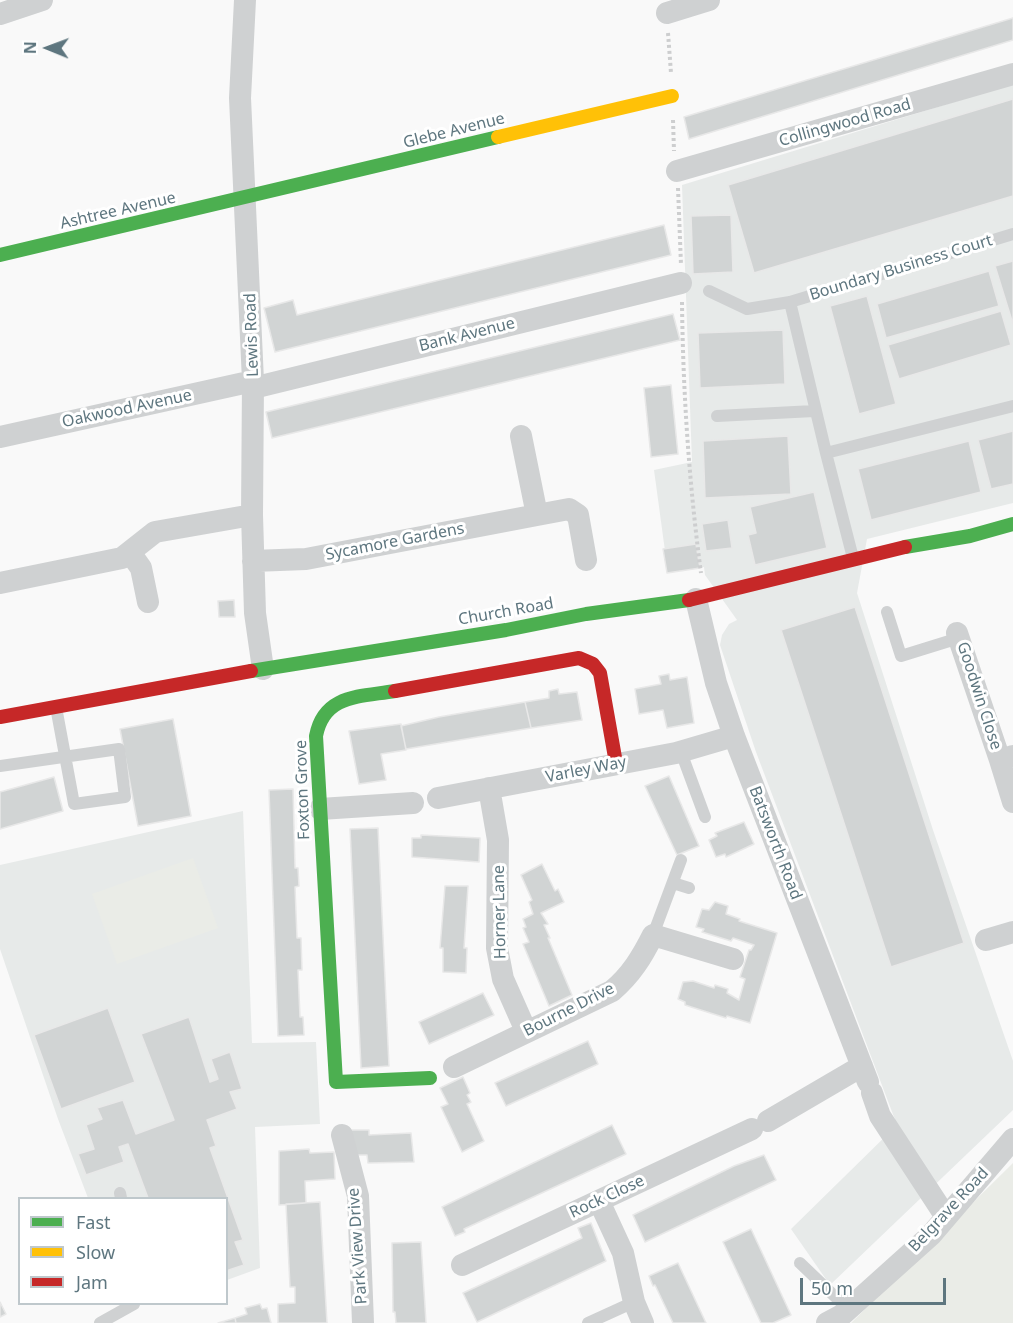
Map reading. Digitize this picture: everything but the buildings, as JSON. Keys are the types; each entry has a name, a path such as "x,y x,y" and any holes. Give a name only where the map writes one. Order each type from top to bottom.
{"street":[{"path":"0,14 42,0"},
{"name":"Lewis Road","path":"245,0 240,98 253,385 252,515 255,613 263,669"},
{"path":"667,13 709,0"},
{"name":"Collingwood Road","path":"677,171 1013,74"},
{"name":"Glebe Avenue","path":"244,199 672,96"},
{"name":"Ashtree Avenue","path":"0,255 244,199"},
{"name":"Bank Avenue","path":"253,385 681,283"},
{"name":"Oakwood Avenue","path":"0,436 253,385"},
{"path":"521,436 537,514"},
{"name":"Sycamore Gardens","path":"253,561 306,560 569,509 578,515 586,560"},
{"path":"0,583 122,558 131,554 135,546 155,532 252,515"},
{"name":"Church Road","path":"0,717 263,669 506,630 586,614 696,599 755,586 853,559 970,536 1013,524"},
{"path":"131,554 141,568 148,602"},
{"name":"Batsworth Road","path":"696,599 716,683 734,736 880,1116 946,1217"},
{"name":"Goodwin Close","path":"958,635 1006,758 1013,802"},
{"name":"Foxton Grove","path":"430,1078 336,1083 317,729 323,711 334,702 579,658 593,664 600,673 616,764"},
{"name":"Varley Way","path":"438,798 681,752 734,736"},
{"name":"Horner Lane","path":"489,788 498,840 497,948 503,979 526,1031"},
{"path":"320,809 413,803"},
{"path":"986,940 1013,932"},
{"path":"653,936 733,959"},
{"name":"Bourne Drive","path":"454,1067 612,991 626,979 643,956 653,936"},
{"name":"Rock Close","path":"462,1265 760,1125 867,1080"},
{"name":"Park View Drive","path":"342,1135 358,1196 363,1323"},
{"name":"Belgrave Road","path":"827,1323 848,1309 931,1235 1013,1139"},
{"path":"599,1202 623,1253 634,1302 643,1323"}],"lane":[{"name":"Boundary Business Court","path":"709,291 747,309 790,302 1013,234"},
{"name":"Boundary Business Court","path":"790,302 814,411 853,559"},
{"path":"826,453 1013,406"},
{"path":"717,416 814,411"},
{"path":"887,612 901,656 958,635"},
{"path":"0,766 66,756 119,749 125,797 74,804 66,756 56,707"},
{"path":"681,752 705,817"},
{"path":"653,936 681,860"},
{"path":"673,883 689,888"},
{"path":"801,1263 848,1309"},
{"path":"588,1323 634,1302"},
{"path":"100,1323 132,1305"}],"shaded area":[{"path":"1013,84 1013,503 867,539 857,593 933,830 1013,1061 1013,1110 830,1285 791,1229 897,1125 756,752 720,645 722,635 729,624 737,620 705,575 704,567 668,573 654,470 692,462 682,185"},
{"path":"243,811 252,1043 316,1042 320,1124 255,1127 260,1268 228,1280 228,1197 88,1197 58,1119 0,949 0,865"},
{"path":"193,858 218,928 117,964 92,894"},
{"path":"1013,1163 1013,1323 851,1323"}],"traffic: fast":[{"path":"0,255 498,137"},
{"path":"905,547 970,536 1013,524"},
{"path":"251,671 506,630 586,614 689,600"},
{"path":"395,691 357,697 335,705 320,722 316,736 336,1082 430,1078"}],"traffic: slow":[{"path":"498,137 672,96"}],"traffic: jam":[{"path":"689,600 905,547"},
{"path":"395,691 579,658 593,664 600,673 616,763"},
{"path":"0,717 251,671"}]}
